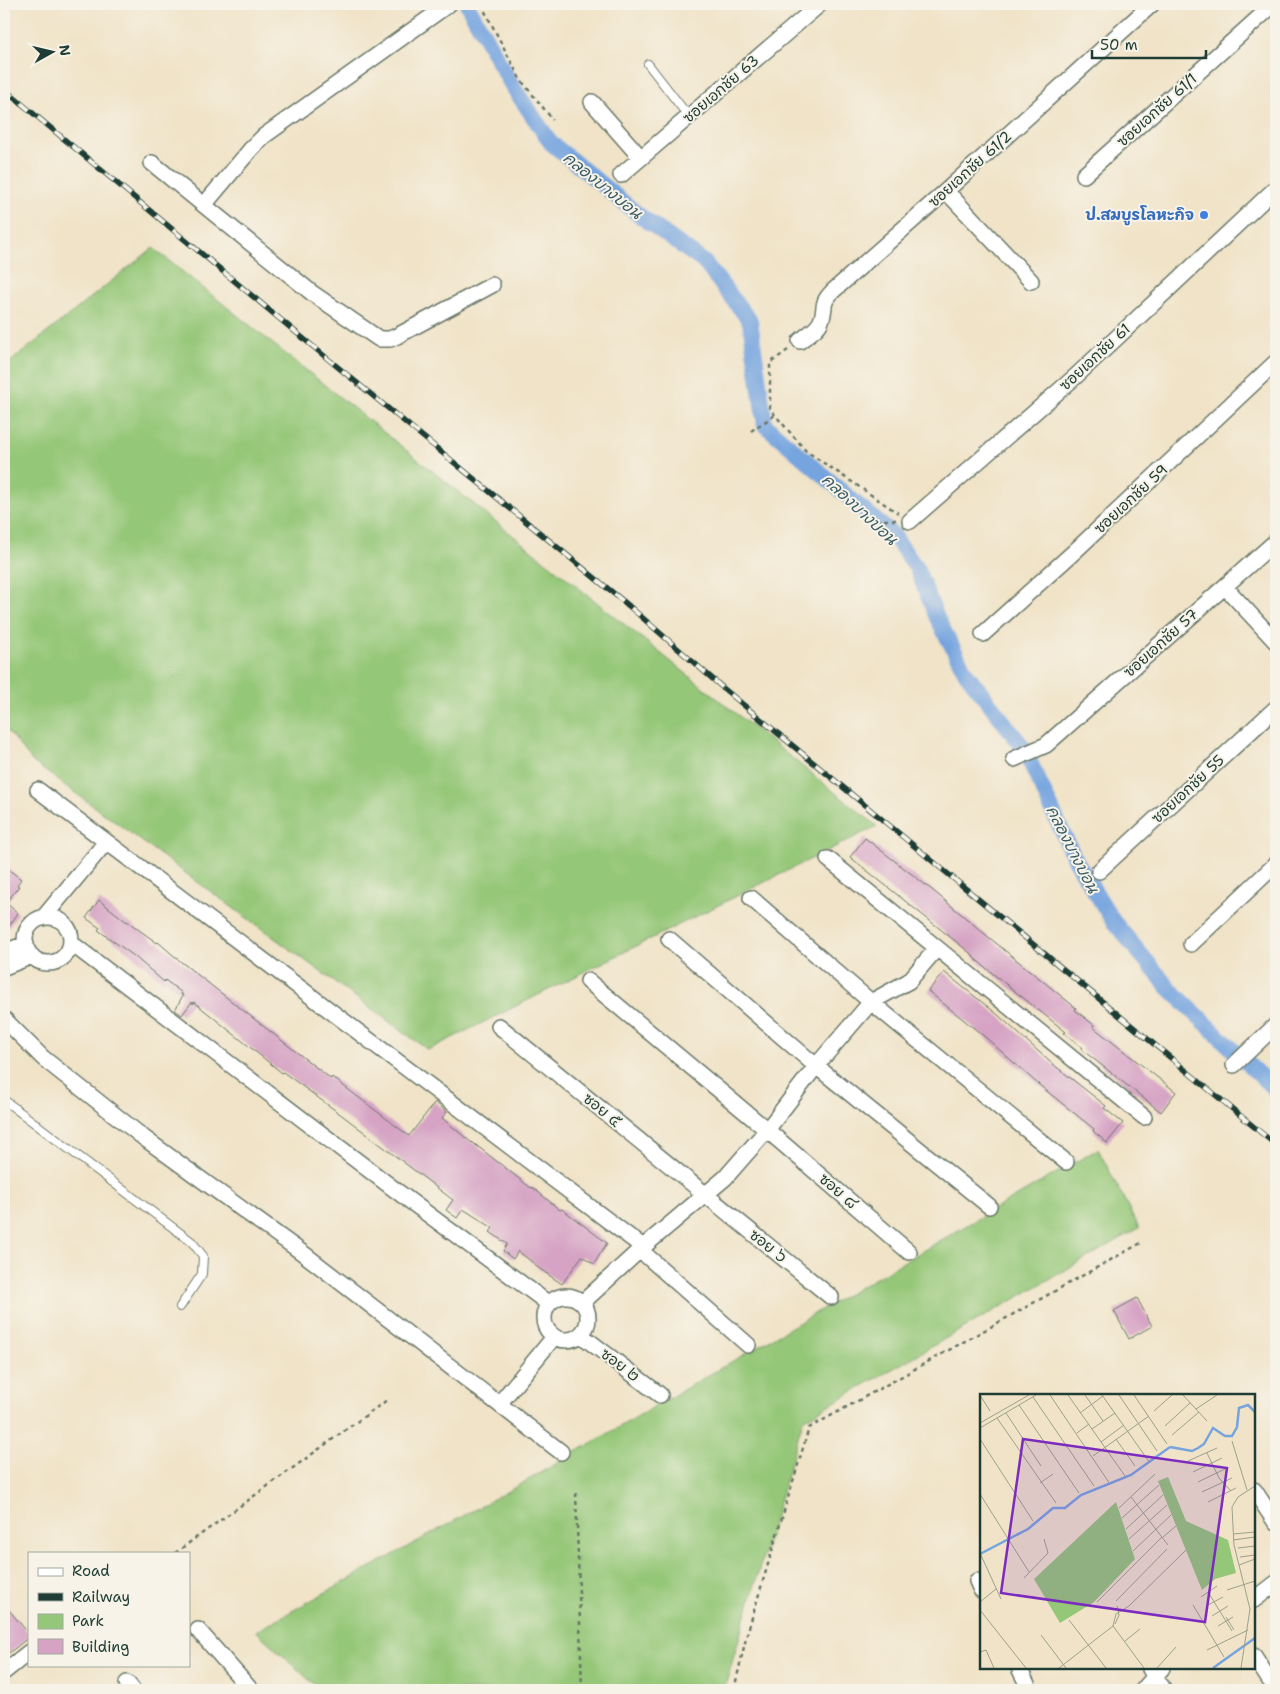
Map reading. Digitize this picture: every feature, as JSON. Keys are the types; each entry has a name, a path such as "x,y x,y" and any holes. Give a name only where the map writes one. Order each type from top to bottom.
{"street":[{"name":"ซอยเอกชัย 63","path":"621,175 820,4"},
{"name":"ซอยเอกชัย 61/2","path":"800,341 818,327 822,319 827,297 1152,4"},
{"name":"ซอยเอกชัย 61/1","path":"1084,176 1274,4"},
{"path":"204,205 250,149 264,136 447,5"},
{"path":"592,102 641,158"},
{"path":"152,163 312,293 379,339 390,339 397,336 492,285"},
{"name":"ซอยเอกชัย 61","path":"910,521 1076,376 1276,188"},
{"path":"946,191 1031,281"},
{"name":"ซอยเอกชัย 59","path":"983,634 1075,551 1276,362"},
{"name":"ซอยเอกชัย 57","path":"1014,759 1046,745 1276,541"},
{"path":"1225,587 1276,642"},
{"name":"ซอยเอกชัย 55","path":"1099,871 1276,708"},
{"path":"38,790 642,1248 748,1345"},
{"path":"43,918 55,918 62,922 68,928 71,935 70,951 53,963 42,963 29,950 28,930 33,924 43,918 106,842"},
{"path":"828,859 1144,1117"},
{"path":"1192,944 1276,864"},
{"path":"751,898 871,1002 1066,1162"},
{"path":"669,939 816,1066 989,1206"},
{"path":"72,943 549,1304"},
{"path":"582,1303 642,1248 725,1178 767,1130 816,1066 871,1002 910,981 937,948"},
{"path":"4,952 29,950"},
{"path":"4,967 29,950"},
{"name":"ซอย ๘","path":"588,981 767,1130 909,1252"},
{"path":"4,1018 43,1058 144,1138 304,1254 561,1452"},
{"path":"1234,1065 1276,1025"},
{"name":"ซอย ๕","path":"499,1026 705,1194"},
{"name":"ซอย ๖","path":"705,1194 831,1297"},
{"path":"565,1296 582,1303 588,1322 581,1335 567,1341 554,1338 544,1323 544,1315 549,1304 558,1297 565,1296"},
{"name":"ซอย ๒","path":"581,1335 660,1396"},
{"path":"500,1404 554,1338"},
{"path":"1255,1492 1276,1523"},
{"path":"1255,1599 1276,1583"},
{"path":"198,1630 246,1689"},
{"path":"4,1672 28,1653"},
{"path":"1255,1658 1270,1681"},
{"path":"1020,1669 1030,1690"},
{"path":"1143,1690 1155,1670"},
{"path":"1155,1670 1164,1690"}],"lane":[{"path":"648,64 689,117"},
{"path":"4,1100 192,1242 203,1256 202,1274 180,1307"}],"path":[{"path":"481,4 520,79 553,120"},
{"path":"800,341 770,363 770,409 806,451 910,521"},
{"path":"751,430 775,415"},
{"path":"868,520 910,521"},
{"path":"734,1690 747,1634 809,1428 1141,1243"},
{"path":"176,1552 387,1400"},
{"path":"576,1493 582,1690"}],"green space":[{"path":"153,248 877,826 428,1050 33,762 4,727 4,367"},
{"path":"1098,1149 1139,1228 803,1420 724,1690 320,1690 256,1631 528,1480"}],"building":[{"path":"865,838 931,889 1076,1008 1075,1010 1094,1025 1093,1027 1176,1092 1161,1112 1081,1049 1083,1048 1064,1033 1066,1032 992,973 974,956 850,857"},
{"path":"4,866 21,879 17,885 19,886 6,903 18,913 4,934"},
{"path":"99,900 127,922 158,942 331,1079 332,1077 409,1136 435,1102 447,1112 442,1118 472,1143 607,1243 594,1264 582,1256 562,1284 518,1251 513,1259 503,1251 507,1244 490,1232 493,1228 463,1209 457,1218 446,1210 453,1200 343,1116 282,1073 194,1002 182,1015 175,1010 183,995 181,995 182,993 165,980 164,982 134,956 98,930 100,928 86,918"},
{"path":"944,972 997,1014 1049,1061 1106,1106 1104,1108 1123,1123 1107,1143 1093,1131 1094,1129 928,991"},
{"path":"1137,1298 1152,1326 1129,1339 1114,1311"},
{"path":"4,1604 28,1633 28,1638 4,1657"}],"waterway":[{"name":"คลองบางบอน","path":"467,4 511,84 551,143 640,216 704,262 750,321 765,425 894,536 917,569 937,618 966,673 1023,747 1075,859 1113,921 1169,988 1276,1091"}],"railway":[{"path":"4,89 328,359 629,606 723,688 1276,1145"}],"place":[{"name":"ป.สมบูรโลหะกิจ","path":"1204,215"}]}
